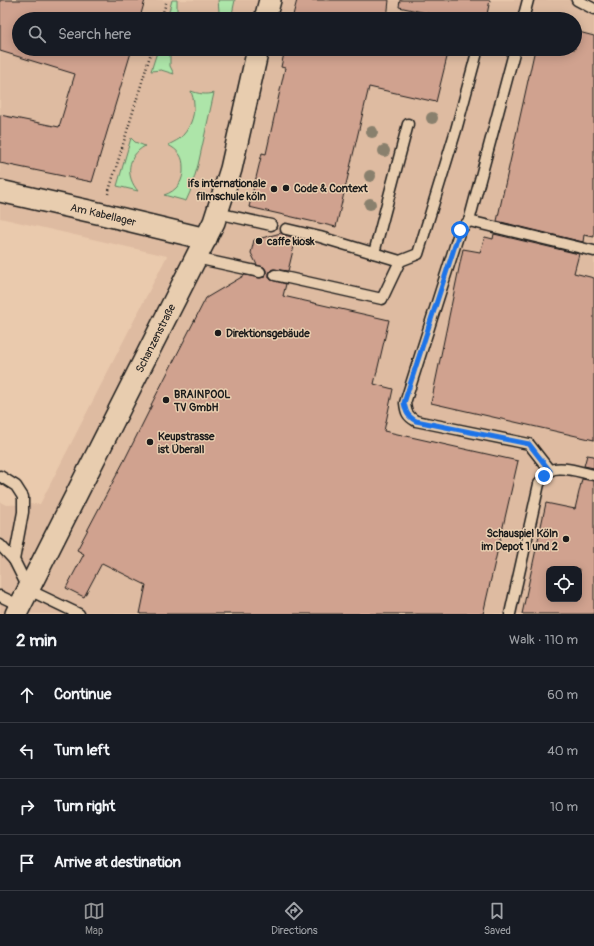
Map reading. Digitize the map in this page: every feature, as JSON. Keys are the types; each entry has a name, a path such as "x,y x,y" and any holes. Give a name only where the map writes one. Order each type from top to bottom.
{"street":[{"path":"267,12 270,0"},
{"name":"Schanzenstraße","path":"22,603 214,222 231,169 256,56"},
{"name":"Am Kabellager","path":"0,191 206,239"}],"lane":[{"path":"525,12 528,0"},
{"path":"576,0 594,0"},
{"path":"576,0 594,10"},
{"path":"286,229 320,237 400,261 418,254 456,130 476,56"},
{"path":"513,56 469,221 460,230 404,403 405,411 416,421 529,444 550,471"},
{"path":"374,253 408,124"},
{"path":"218,212 271,225"},
{"path":"469,221 594,251"},
{"path":"196,258 260,272"},
{"path":"275,275 382,299 400,261"},
{"path":"510,614 539,484 544,476 556,468 562,468 594,476"},
{"path":"0,476 16,486 23,497 23,512 14,560 22,603"},
{"path":"0,545 14,560"},
{"path":"0,596 22,603 79,614"}],"path":[{"path":"163,12 167,0"},
{"path":"102,214 150,56"}],"shaded area":[{"path":"0,0 594,0 594,614 0,614 0,502 6,505 40,504 167,256 0,218"}],"green space":[{"path":"172,0 177,0 177,12 169,12"},
{"path":"218,0 235,0 232,12 219,11"},
{"path":"156,56 170,56 170,66 174,74 161,70 151,71"},
{"path":"191,91 202,94 214,93 198,165 186,201 164,195 173,191 181,181 183,165 181,157 176,150 168,145 183,136 191,123 194,101"},
{"path":"131,138 135,142 145,146 134,155 130,167 131,179 138,191 117,186"}],"building":[{"path":"0,0 145,0 142,12 12,12 12,55 0,51"},
{"path":"297,0 389,0 388,12 294,12"},
{"path":"400,0 490,0 487,12 422,12 399,7"},
{"path":"582,33 594,36 594,237 584,235 583,242 497,221 533,56 582,56"},
{"path":"16,56 130,56 92,182 0,163 0,115 59,127 75,74"},
{"path":"283,56 447,56 436,102 369,87 336,227 249,207 262,153 266,154 285,68 281,67"},
{"path":"281,233 296,238 288,271 273,269 269,273 271,280 286,284 283,296 389,320 374,384 393,389 384,431 518,461 483,614 140,614 146,585 102,563 84,597 66,588 84,554 77,550 125,459 206,298 245,275 259,278 265,277 266,270 264,267 257,265 251,253 254,240"},
{"path":"494,234 579,254 574,273 594,278 594,440 431,403 463,249 480,252 485,237 493,239"},
{"path":"587,455 594,456 594,468 584,466"},
{"name":"Schauspiel Köln im Depot 1 und 2","path":"582,479 594,481 594,614 522,614 546,503 575,509"}],"place":[{"name":"Code & Context","path":"286,188"},
{"name":"ifs internationale filmschule köln","path":"274,189"},
{"name":"caffe kiosk","path":"259,241"},
{"name":"Direktionsgebäude","path":"218,333"},
{"name":"BRAINPOOL TV GmbH","path":"166,400"},
{"name":"Keupstrasse ist Überall","path":"150,442"},
{"name":"Schauspiel Köln im Depot 1 und 2","path":"566,539"}],"route":[{"path":"460,230 404,403 405,411 416,421 529,444 550,471 544,476"}]}
